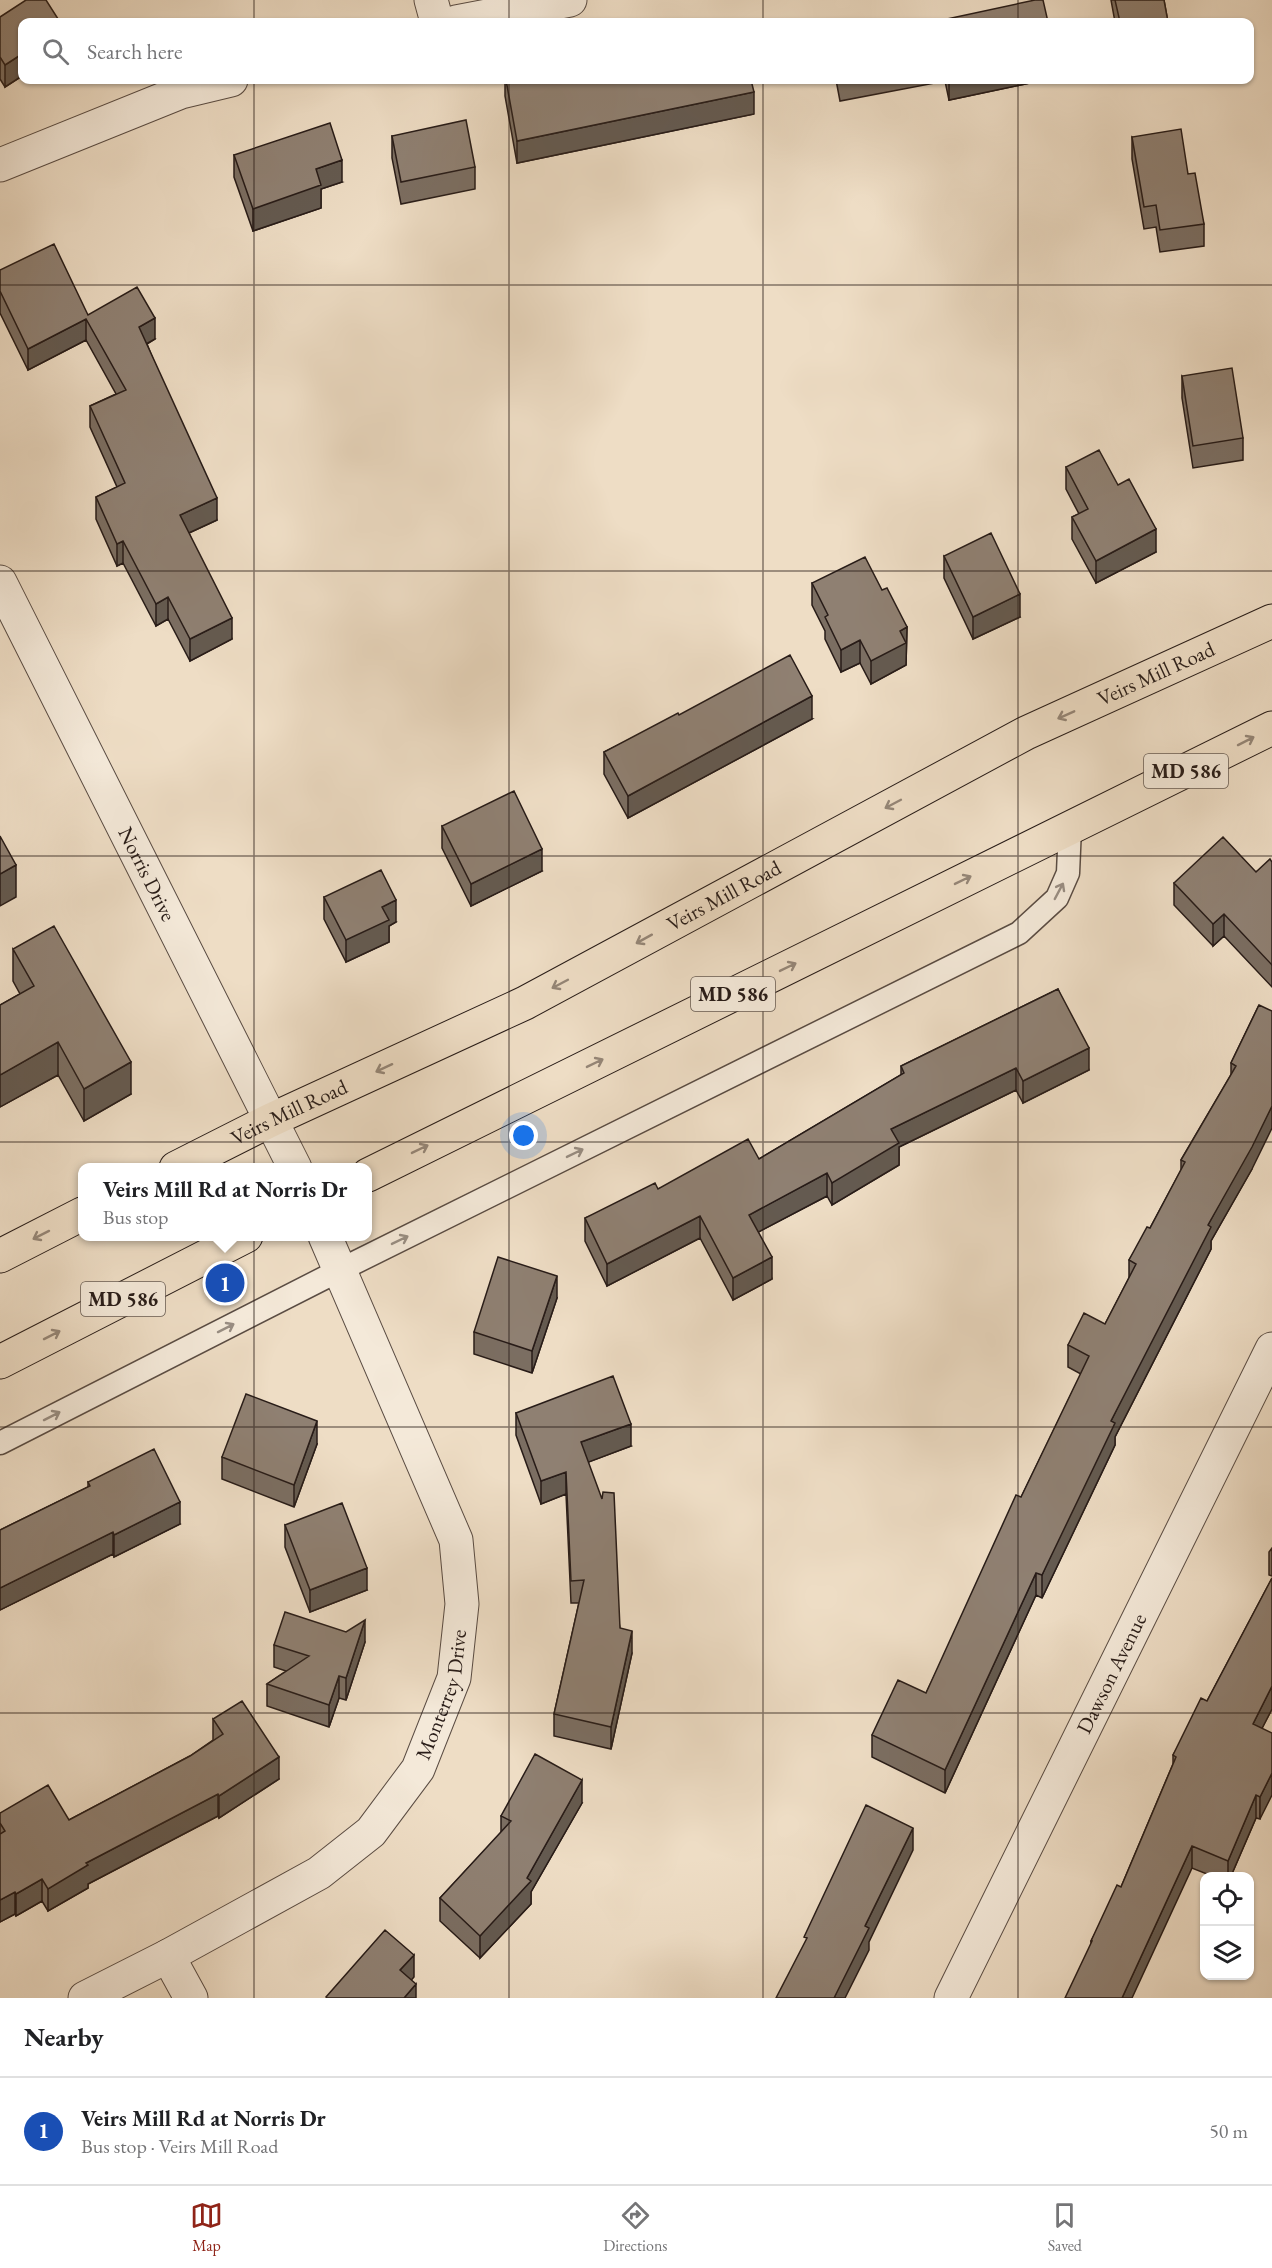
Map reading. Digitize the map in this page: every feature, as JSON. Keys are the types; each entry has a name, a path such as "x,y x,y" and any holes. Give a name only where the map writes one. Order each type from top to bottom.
{"main road":[{"name":"Veirs Mill Road","path":"184,1163 271,1120 525,1003 1026,733 1272,621"},
{"name":"MD 586","path":"372,1173 1272,728"},
{"path":"0,1256 78,1216"},
{"name":"MD 586","path":"0,1362 236,1241"}],"street":[{"path":"431,0 436,18"},
{"path":"477,18 570,0"},
{"path":"0,165 181,92 214,84"},
{"name":"Norris Drive","path":"0,582 293,1163"},
{"name":"Monterrey Drive","path":"85,1998 168,1956 319,1873 371,1832 418,1769 454,1678 462,1604 456,1540 327,1241"},
{"name":"Dawson Avenue","path":"951,1998 1272,1349"},
{"path":"168,1956 190,1998"}],"lane":[{"path":"0,1443 340,1270 1019,933 1057,898 1068,873 1070,827"}],"building":[{"path":"26,0 46,0 57,18 18,18 18,57 5,65 0,57 0,17"},
{"path":"1043,0 1047,18 952,18"},
{"path":"1115,0 1164,0 1167,18 1119,18"},
{"path":"507,84 752,84 754,92 517,141"},
{"path":"466,120 475,167 401,182 392,136"},
{"path":"330,123 342,160 316,169 321,185 253,209 234,155"},
{"path":"1181,129 1188,174 1195,173 1204,224 1160,230 1156,205 1144,207 1132,137"},
{"path":"54,244 88,315 137,287 155,318 139,327 217,498 180,515 232,618 190,639 168,597 156,604 123,541 117,544 96,497 125,483 90,406 126,390 86,319 28,349 0,291 0,270"},
{"path":"1232,368 1243,438 1193,446 1182,376"},
{"path":"1099,450 1118,485 1129,479 1156,529 1096,561 1072,517 1088,509 1066,467"},
{"path":"991,533 1020,594 973,617 944,556"},
{"path":"865,557 882,590 887,588 907,627 900,631 906,643 871,661 860,640 841,650 825,617 828,615 812,583"},
{"path":"790,655 812,696 628,796 604,752 678,713 679,715"},
{"path":"514,791 542,849 471,884 442,826"},
{"path":"0,836 16,865 0,874"},
{"path":"1223,837 1256,872 1270,859 1272,862 1272,965 1224,914 1213,924 1174,883"},
{"path":"381,870 396,900 382,907 389,920 346,940 324,897"},
{"path":"54,926 131,1062 84,1089 58,1042 0,1075 0,1005 34,986 13,949"},
{"path":"1058,989 1089,1048 1023,1081 1016,1068 891,1129 899,1143 832,1183 827,1173 749,1215 772,1257 733,1278 700,1216 607,1264 585,1218 655,1183 658,1189 748,1139 759,1159 904,1073 901,1066"},
{"path":"1259,1005 1272,1011 1272,1106 1252,1147 1208,1225 1211,1227 1111,1421 1115,1423 1042,1575 1036,1573 945,1770 872,1735 898,1680 926,1693 1016,1495 1021,1497 1089,1356 1068,1345 1084,1313 1105,1324 1136,1264 1129,1260 1147,1227 1150,1228 1185,1162 1181,1160 1236,1066 1231,1063"},
{"path":"498,1257 557,1276 532,1351 474,1332"},
{"path":"613,1376 631,1424 581,1442 602,1499 603,1492 614,1493 620,1628 632,1631 611,1727 554,1714 584,1580 571,1581 566,1472 541,1481 516,1413"},
{"path":"246,1394 317,1421 294,1485 222,1457"},
{"path":"154,1449 180,1502 114,1535 113,1532 0,1588 0,1530 90,1486 88,1482"},
{"path":"342,1503 367,1568 310,1590 285,1525"},
{"path":"1272,1578 1272,1686 1253,1724 1272,1733 1272,1773 1260,1797 1256,1795 1228,1861 1192,1846 1122,1998 1065,1998 1117,1885 1121,1887 1176,1757 1173,1755 1201,1698 1207,1701"},
{"path":"285,1612 346,1632 365,1620 346,1678 339,1676 329,1705 267,1684 309,1656 274,1645"},
{"path":"242,1701 279,1757 219,1796 218,1794 86,1863 88,1865 48,1889 42,1879 0,1900 0,1834 5,1831 0,1823 0,1813 48,1785 69,1820 190,1756 223,1734 213,1719"},
{"path":"535,1754 582,1780 527,1878 531,1881 480,1936 440,1898 511,1821 501,1816"},
{"path":"866,1805 913,1828 865,1926 869,1928 834,1998 776,1998 807,1938 804,1937"},
{"path":"385,1930 414,1955 400,1970 416,1984 404,1998 327,1998 326,1997"}],"place":[{"name":"Veirs Mill Rd at Norris Dr","path":"225,1283"}]}
